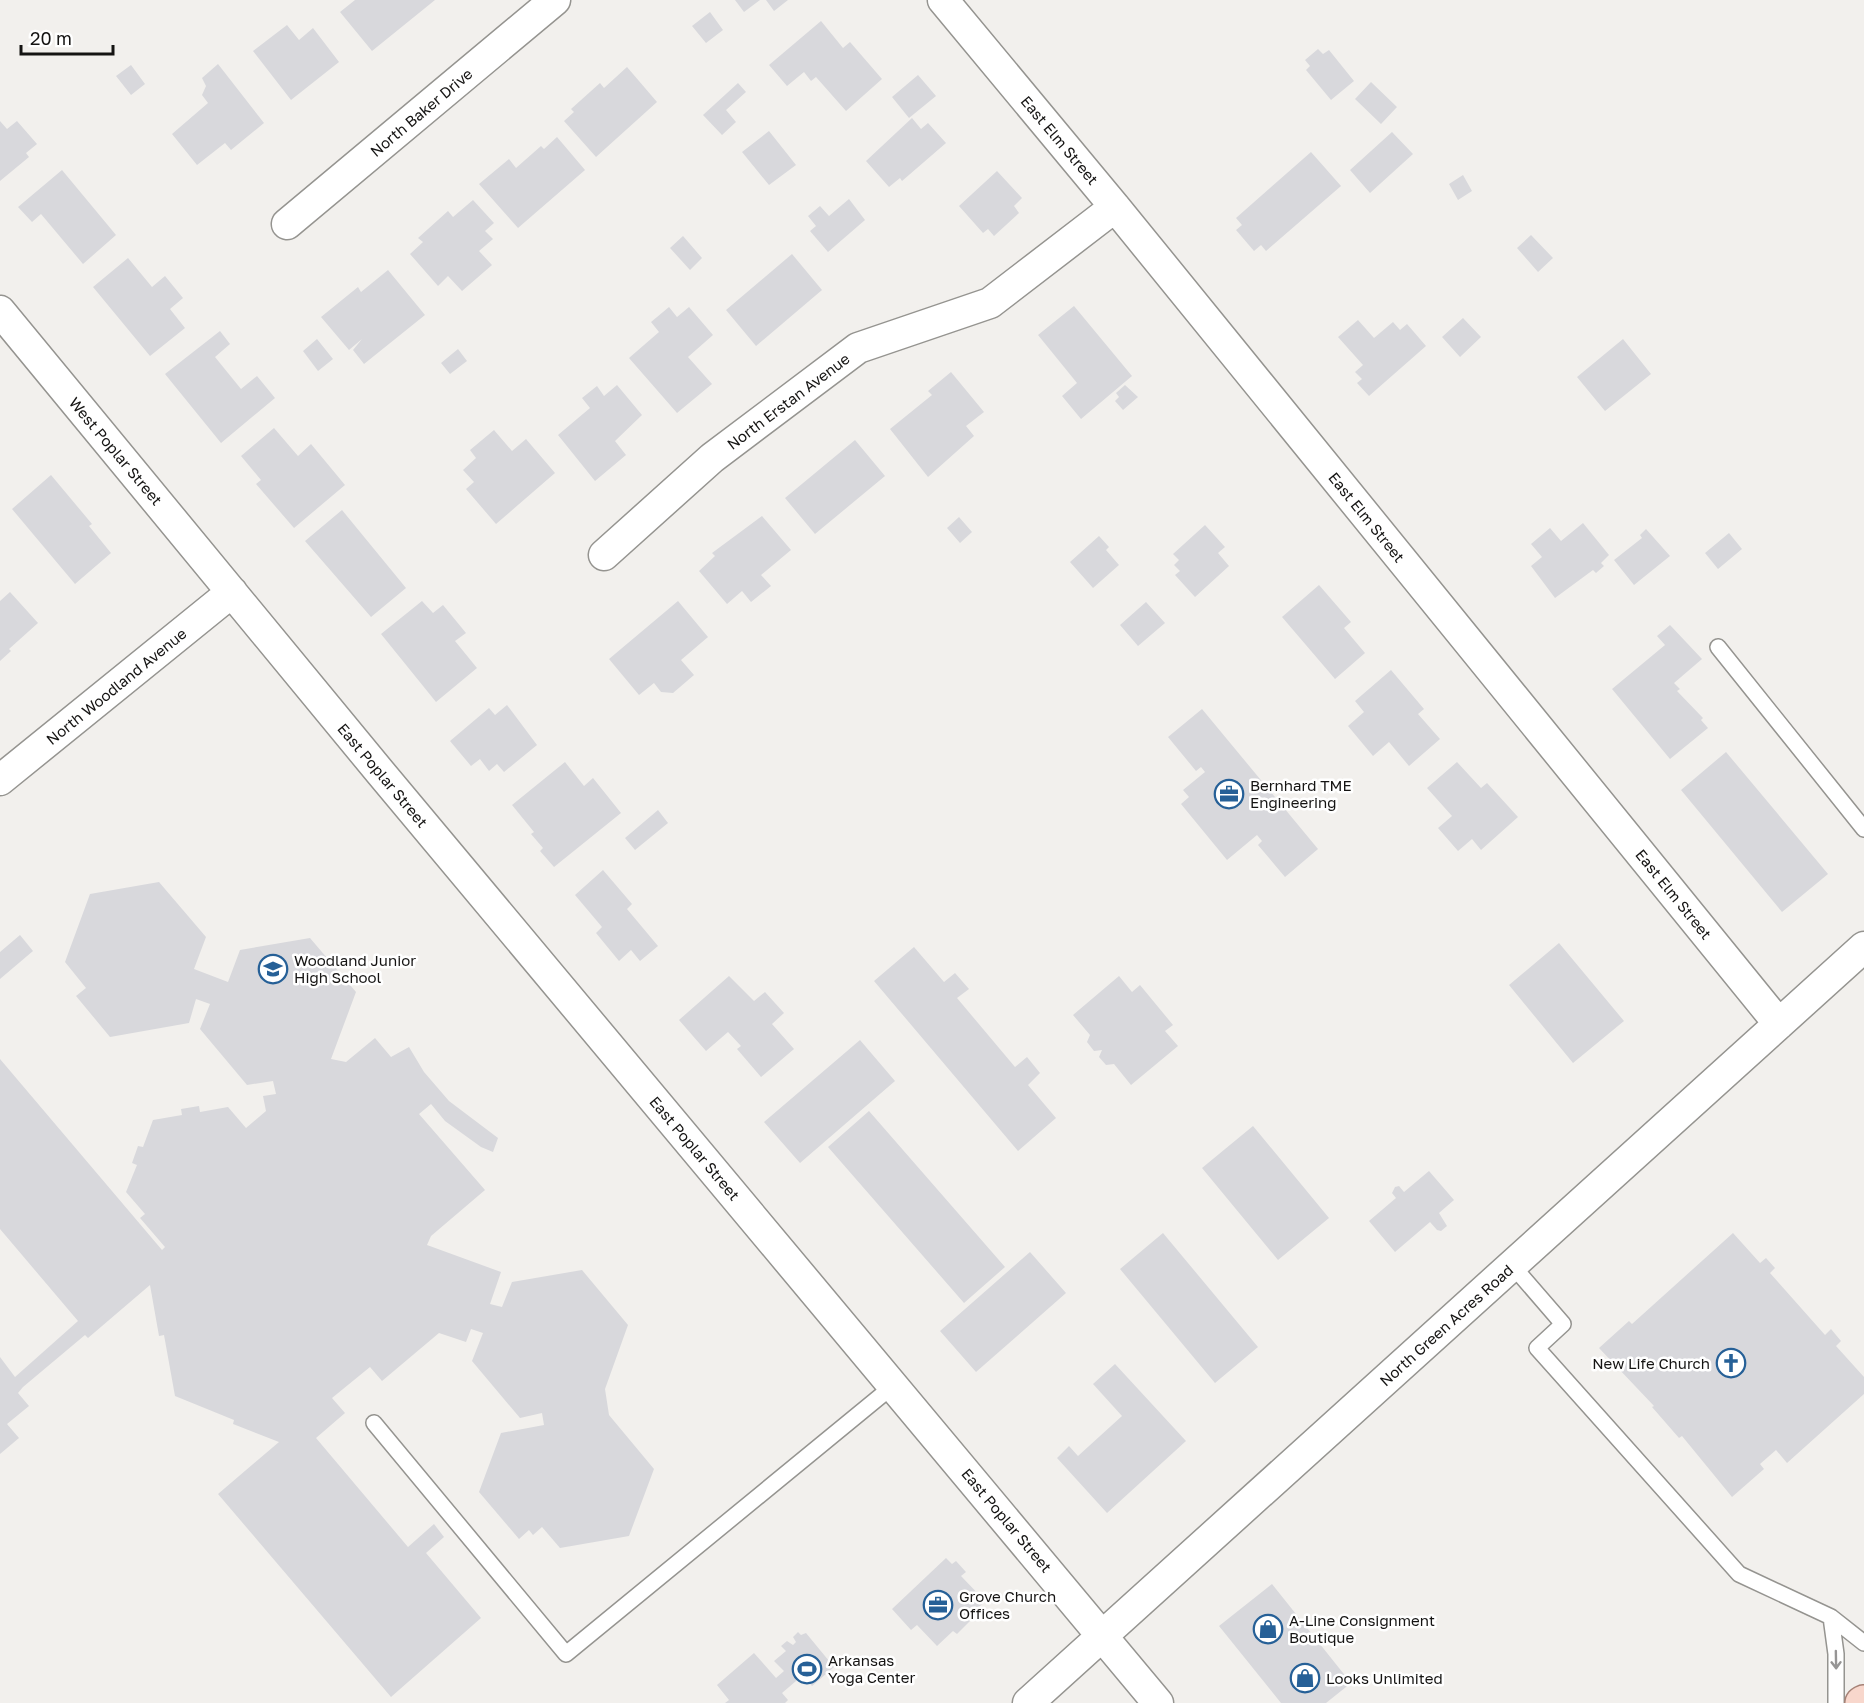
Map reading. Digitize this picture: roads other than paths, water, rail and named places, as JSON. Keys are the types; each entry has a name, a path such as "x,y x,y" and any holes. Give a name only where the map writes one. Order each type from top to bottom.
{"street":[{"name":"North Baker Drive","path":"287,224 555,0"},
{"name":"East Elm Street","path":"948,6 1115,207 1779,1024"},
{"name":"North Erstan Avenue","path":"604,555 712,458 858,348 990,303 1115,207"},
{"name":"West Poplar Street","path":"0,311 232,592"},
{"name":"North Woodland Avenue","path":"0,780 232,592"},
{"name":"East Poplar Street","path":"232,592 1158,1703"},
{"name":"North Green Acres Road","path":"1037,1700 1103,1635 1864,947"}],"lane":[{"path":"1718,647 1864,829"},
{"path":"1512,1265 1563,1324 1537,1348 1739,1574 1831,1617 1864,1643"},
{"path":"374,1423 566,1654 894,1386"},
{"path":"1831,1617 1836,1654 1836,1703"}],"place":[{"name":"Bernhard TME Engineering","path":"1229,794"},
{"name":"Woodland Junior High School","path":"273,969"},
{"name":"New Life Church","path":"1731,1363"},
{"name":"Grove Church Offices","path":"938,1605"},
{"name":"A-Line Consignment Boutique","path":"1268,1629"},
{"name":"Arkansas Yoga Center","path":"807,1669"},
{"name":"Looks Unlimited","path":"1305,1678"}]}
